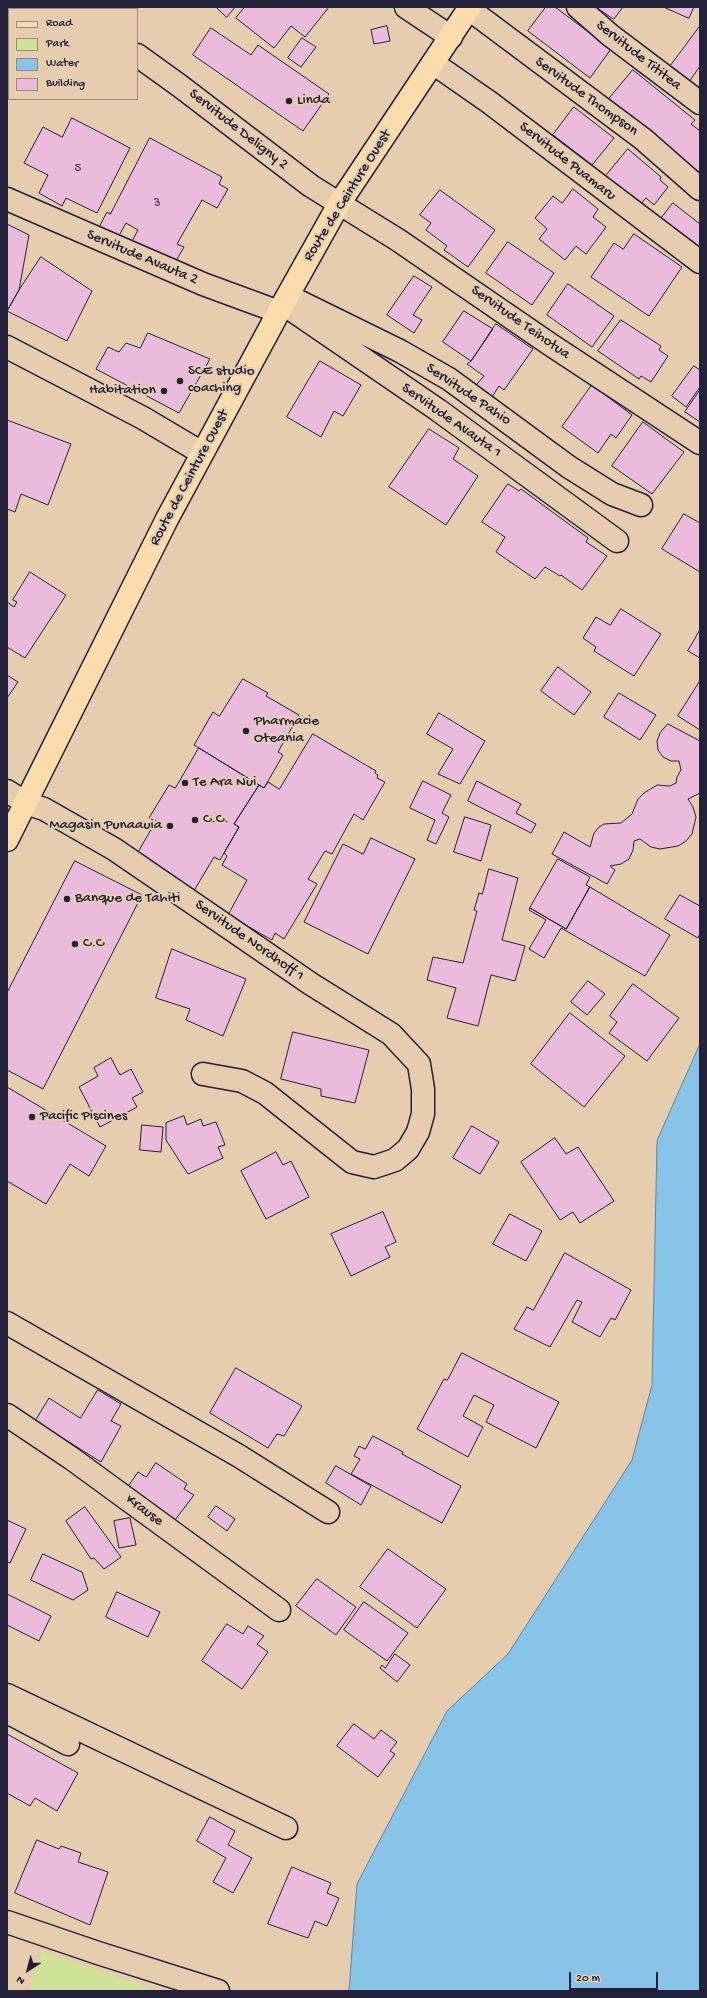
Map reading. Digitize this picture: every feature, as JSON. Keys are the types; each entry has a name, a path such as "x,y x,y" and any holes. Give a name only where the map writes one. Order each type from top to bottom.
{"main road":[{"name":"Route de Ceinture Ouest","path":"7,840 202,453 283,304 339,204 470,8"}],"street":[{"path":"406,7 451,37"},
{"name":"Servitude Tititea","path":"578,7 610,35 700,103"},
{"name":"Servitude Thompson","path":"470,8 643,139 700,189"},
{"name":"Servitude Deligny 2","path":"138,56 311,186 339,204"},
{"name":"Servitude Puamaru","path":"433,63 489,102 700,262"},
{"name":"Servitude Avauta 2","path":"7,199 203,284 283,304"},
{"name":"Servitude Teihotua","path":"339,204 398,240 551,345 700,443"},
{"name":"Servitude Pahio","path":"283,304 374,338 449,379 569,467 612,494 641,506"},
{"name":"Servitude Avauta 1","path":"283,304 438,410 617,541"},
{"path":"7,347 143,418 202,453"},
{"name":"Servitude Nordhoff 1","path":"7,791 26,803 44,809 114,849 311,984 391,1034 419,1064 423,1089 423,1114 418,1132 408,1149 395,1160 374,1167 352,1162 266,1093 242,1081 203,1074"},
{"path":"7,1323 239,1456 328,1512"},
{"name":"Krause","path":"7,1415 71,1458 279,1610"},
{"path":"7,1696 286,1828"},
{"path":"7,1712 68,1744"},
{"path":"7,1922 218,1991"}],"green space":[{"path":"42,1951 157,1991 28,1991"}],"water":[{"path":"700,1044 700,1991 349,1991 357,1884 447,1711 508,1654 632,1460 652,1385 657,1141"}],"building":[{"path":"7,7 8,8 7,74"},
{"path":"84,7 129,7 128,8"},
{"path":"216,7 235,7 227,17"},
{"path":"245,7 329,7 305,37 291,26 274,48 236,18"},
{"path":"546,7 555,7 611,49 590,78 528,31"},
{"path":"596,7 623,7 614,19"},
{"path":"664,7 694,7 689,18"},
{"path":"387,26 390,41 374,44 371,30"},
{"path":"700,26 700,66 689,82 669,68"},
{"path":"211,28 251,55 258,45 329,94 303,131 193,55"},
{"path":"302,38 316,47 301,67 288,58"},
{"path":"633,70 695,120 691,124 700,131 700,173 608,100"},
{"path":"574,107 614,138 592,165 553,135"},
{"path":"72,118 130,148 97,213 66,198 62,206 39,193 48,175 24,163 43,127 62,137"},
{"path":"150,138 222,177 219,184 228,189 217,208 202,200 177,244 184,247 173,266 131,243 138,230 126,223 116,241 97,231 107,212 110,214"},
{"path":"628,149 661,177 660,180 668,187 654,205 646,198 640,205 605,177"},
{"path":"573,189 598,209 593,217 606,227 586,254 576,246 565,260 539,239 547,229 535,218 553,196 562,203"},
{"path":"440,190 495,230 468,267 444,250 447,246 426,230 431,223 420,215"},
{"path":"673,203 700,224 700,250 660,220"},
{"path":"7,224 29,235 19,290 7,311"},
{"path":"634,234 682,267 649,316 591,277 614,243 623,249"},
{"path":"508,242 554,273 532,305 486,273"},
{"path":"41,257 92,291 67,341 7,311"},
{"path":"414,276 432,287 413,315 422,320 414,333 387,315"},
{"path":"568,284 614,316 592,347 547,315"},
{"path":"464,311 493,329 471,361 443,342"},
{"path":"621,320 661,346 659,350 668,356 651,382 641,376 639,379 598,351"},
{"path":"496,324 533,349 504,390 499,386 492,397 476,385 484,376 467,364 471,361"},
{"name":"Habitation","path":"148,333 210,359 179,413 96,369 108,347 119,352 126,343 140,348"},
{"path":"320,361 361,385 343,416 334,411 321,437 287,417"},
{"path":"694,366 700,370 700,387 686,407 672,396"},
{"path":"592,385 632,415 616,438 611,434 598,453 562,427"},
{"path":"700,390 700,422 685,412"},
{"path":"7,420 71,444 48,505 21,494 15,512 7,509"},
{"path":"643,422 684,452 652,494 612,466"},
{"path":"429,429 459,448 453,459 478,476 446,525 389,487"},
{"path":"508,484 519,491 521,489 588,538 586,542 607,556 582,590 561,575 560,576 545,567 535,579 496,552 505,537 482,522"},
{"path":"684,514 700,523 700,572 662,549"},
{"path":"30,572 66,595 25,658 7,647 7,602 14,607 17,602 13,600"},
{"path":"621,609 661,634 634,676 594,651 596,647 583,638 596,617 610,625"},
{"path":"700,630 700,658 688,651"},
{"path":"558,667 591,692 574,715 541,691"},
{"path":"7,675 18,682 7,698"},
{"name":"Pharmacie Oteania","path":"243,679 268,693 266,696 299,715 278,752 283,755 264,788 194,745 213,712 219,716"},
{"path":"700,681 700,730 678,716"},
{"path":"619,693 656,715 640,740 604,717"},
{"path":"439,713 485,741 460,784 438,774 453,749 427,734"},
{"path":"668,724 700,741 700,793 688,799 693,807 696,817 692,834 686,841 678,846 660,849 651,847 640,839 634,841 633,850 629,859 621,864 610,866 615,870 607,884 552,854 564,832 590,847 594,833 599,827 604,824 621,823 632,814 638,799 644,793 657,785 670,786 676,783 677,777 681,770 679,761 671,761 663,757 658,750 657,741 660,733"},
{"path":"313,734 376,771 375,773 378,775 377,778 385,782 363,820 354,814 332,854 325,851 308,879 317,884 284,939 275,933 272,940 228,915 247,880 222,865 227,856 224,853 239,827 234,824 259,785 264,788 268,782 279,789"},
{"name":"C.C.","path":"199,748 259,785 234,824 239,827 220,860 214,857 192,894 134,859 156,821 149,818 169,785 175,788"},
{"path":"423,781 451,795 442,813 449,817 436,844 427,840 435,820 410,808"},
{"path":"477,781 521,804 516,813 536,824 531,833 468,801"},
{"path":"465,817 491,825 481,861 454,852"},
{"path":"371,838 415,859 368,954 304,922 343,844 363,854"},
{"path":"558,859 590,877 586,885 590,887 566,929 530,908"},
{"name":"C.C","path":"75,861 142,895 43,1089 7,1070 7,993"},
{"path":"489,869 518,878 502,940 525,946 515,981 491,975 478,1026 447,1018 456,988 427,980 433,957 463,963 477,911 474,910 479,893 482,894"},
{"path":"590,887 670,935 645,976 561,928 544,958 529,949 546,920 529,910 530,908 566,929"},
{"path":"680,895 700,906 700,934 698,938 665,919"},
{"path":"172,949 246,979 223,1036 186,1020 190,1009 156,998"},
{"path":"588,981 605,994 587,1015 571,1002"},
{"path":"633,984 679,1018 647,1061 609,1033 617,1022 610,1016"},
{"path":"570,1013 625,1056 584,1107 531,1064"},
{"path":"293,1032 369,1050 355,1103 321,1096 321,1089 281,1079"},
{"path":"111,1058 120,1075 131,1069 143,1092 132,1098 137,1107 100,1127 79,1087 98,1076 94,1068"},
{"name":"Pacific Piscines","path":"7,1087 106,1146 89,1176 70,1164 46,1204 7,1181"},
{"path":"184,1116 187,1125 201,1119 203,1126 216,1122 225,1145 218,1147 223,1158 188,1174 166,1140 166,1123"},
{"path":"142,1125 163,1127 161,1152 140,1150"},
{"path":"472,1126 499,1142 480,1174 453,1158"},
{"path":"555,1138 566,1154 578,1147 614,1201 580,1223 573,1212 560,1220 521,1162"},
{"path":"276,1152 283,1165 291,1161 309,1197 266,1219 241,1171"},
{"path":"383,1212 396,1242 385,1247 390,1257 351,1276 331,1234"},
{"path":"510,1214 542,1231 526,1261 493,1244"},
{"path":"565,1253 631,1290 615,1320 611,1318 600,1337 572,1322 582,1302 577,1300 550,1347 514,1329 527,1307 533,1310"},
{"path":"462,1353 559,1402 536,1448 486,1422 494,1405 474,1395 463,1416 483,1427 468,1457 417,1429 444,1379 447,1380"},
{"path":"236,1368 302,1406 284,1436 277,1434 268,1448 210,1413"},
{"path":"98,1390 121,1404 111,1421 121,1426 101,1462 35,1421 49,1398 80,1418"},
{"path":"373,1436 403,1452 402,1454 461,1486 442,1523 351,1474 360,1459 354,1456 359,1446 365,1449"},
{"path":"156,1463 187,1484 184,1489 194,1495 175,1520 127,1488 138,1472 146,1477"},
{"path":"336,1466 371,1486 361,1505 326,1483"},
{"path":"216,1506 235,1519 227,1531 208,1517"},
{"path":"85,1507 121,1557 104,1569 94,1558 91,1559 66,1521"},
{"path":"130,1518 136,1545 119,1548 114,1521"},
{"path":"7,1520 26,1529 10,1563 7,1562"},
{"path":"388,1549 446,1589 417,1628 360,1587"},
{"path":"43,1554 82,1572 88,1590 73,1600 31,1580"},
{"path":"317,1579 356,1607 336,1635 296,1606"},
{"path":"117,1592 160,1612 148,1637 106,1617"},
{"path":"7,1594 51,1616 39,1641 7,1625"},
{"path":"364,1602 408,1633 387,1661 344,1630"},
{"path":"227,1624 243,1634 248,1626 264,1636 257,1644 268,1652 242,1689 202,1661"},
{"path":"395,1654 410,1665 397,1682 380,1668 382,1665 385,1668"},
{"path":"354,1724 374,1739 381,1730 397,1742 390,1751 395,1754 378,1777 337,1746"},
{"path":"7,1734 78,1773 57,1811 35,1798 30,1806 7,1793"},
{"path":"210,1817 235,1831 228,1845 252,1858 233,1893 213,1882 226,1858 197,1841"},
{"path":"37,1840 59,1849 61,1846 81,1853 78,1862 108,1872 90,1925 15,1893"},
{"path":"292,1867 331,1883 327,1893 339,1898 327,1926 315,1921 308,1938 268,1924"}],"place":[{"name":"Linda","path":"289,101"},
{"name":"SCE studio coaching","path":"180,381"},
{"name":"Habitation","path":"164,391"},
{"name":"Pharmacie Oteania","path":"246,731"},
{"name":"Te Ara Nui","path":"185,783"},
{"name":"C.C.","path":"195,820"},
{"name":"Magasin Punaauia","path":"170,826"},
{"name":"Banque de Tahiti","path":"67,899"},
{"name":"C.C","path":"75,944"},
{"name":"Pacific Piscines","path":"32,1117"}]}
